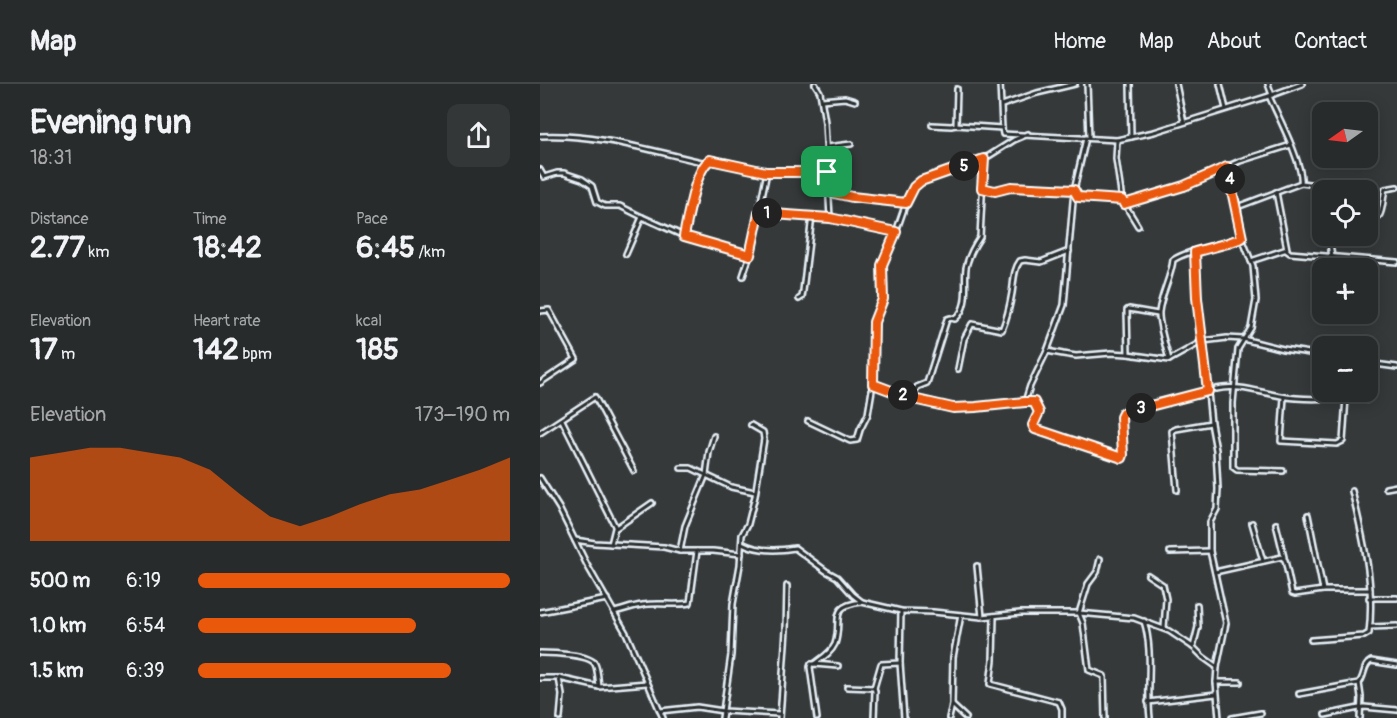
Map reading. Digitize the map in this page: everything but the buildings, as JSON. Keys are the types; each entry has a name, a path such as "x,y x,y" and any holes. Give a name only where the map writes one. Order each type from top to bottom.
{"street":[{"path":"815,84 822,100 827,147 830,218"},
{"path":"1000,84 1003,134 1117,140 1154,132 1302,84"},
{"path":"1002,105 1037,93 1075,84"},
{"path":"1025,402 1064,305 1074,190 1088,138 1088,84"},
{"path":"1130,84 1131,137"},
{"path":"1176,84 1184,122"},
{"path":"1220,84 1226,109"},
{"path":"1269,84 1270,96 1301,173 1301,183"},
{"path":"956,125 957,89"},
{"path":"822,100 845,98 855,101"},
{"path":"932,125 1002,128"},
{"path":"808,421 850,441 858,440 868,414 873,384 874,322 883,299 882,265 914,187 921,181 984,159 1028,134"},
{"path":"540,136 568,135 604,140 706,163"},
{"path":"1117,140 1116,159 1123,202 1138,226"},
{"path":"827,147 851,144"},
{"path":"1074,190 1078,197 1123,202 1184,186 1240,161 1291,145"},
{"path":"913,399 917,387 927,383 947,319 955,319 959,316 966,299 966,267 973,247 980,237 984,159"},
{"path":"684,236 696,183 707,161 714,160 766,172 827,172"},
{"path":"1227,167 1242,238 1251,261 1256,300 1251,328 1238,349 1233,411 1233,467 1235,469 1283,471"},
{"path":"540,170 544,177 564,173 582,179 592,186 597,202 604,206 620,206 684,236 750,255"},
{"path":"743,276 750,255 766,172"},
{"path":"1237,207 1301,183 1312,184"},
{"path":"982,188 995,191 1011,187 1074,190"},
{"path":"1378,216 1382,213 1385,189 1397,187"},
{"path":"829,192 906,203"},
{"path":"1276,192 1286,250 1290,254 1397,262"},
{"path":"759,213 830,218 896,232"},
{"path":"800,298 803,291 812,216"},
{"path":"626,254 642,218"},
{"path":"1168,360 1158,314 1173,260 1242,238"},
{"path":"1330,246 1332,257"},
{"path":"1251,261 1286,250"},
{"path":"958,369 964,339 972,324 1002,330 1015,268 1020,261 1041,262 1069,251"},
{"path":"1195,252 1197,298 1216,450 1218,489 1217,509 1210,522 1210,551 1226,623 1217,667 1216,694 1219,718"},
{"path":"540,311 549,310 576,359 540,383"},
{"path":"1128,354 1127,310 1158,314"},
{"path":"1047,351 1076,356 1128,354 1168,360 1203,341 1227,338 1243,339 1312,353"},
{"path":"1378,365 1397,367"},
{"path":"873,384 913,399 953,408 1034,402 1039,412 1033,425 1035,429 1122,458 1121,417 1123,413 1208,391"},
{"path":"1216,388 1235,386 1284,397 1312,399"},
{"path":"540,433 596,397 634,471"},
{"path":"1284,397 1281,441 1334,444 1343,441 1346,402"},
{"path":"562,420 615,528 611,544"},
{"path":"1177,490 1172,432 1176,429 1211,423"},
{"path":"722,718 731,655 733,604 742,535 748,524 764,439 763,432 751,425"},
{"path":"680,551 684,526 706,475 714,436"},
{"path":"681,468 691,468 731,487 755,492"},
{"path":"540,478 559,508 626,633 663,718"},
{"path":"1386,488 1397,486"},
{"path":"540,489 546,489"},
{"path":"1311,639 1364,636 1369,633 1370,591 1366,555 1352,491"},
{"path":"615,528 652,503"},
{"path":"1308,516 1323,590"},
{"path":"1252,523 1263,561"},
{"path":"1276,524 1292,593 1323,590 1370,591"},
{"path":"575,540 680,551 741,554"},
{"path":"742,543 748,546 780,550 795,548 837,577 862,602"},
{"path":"614,612 642,604 690,603 697,551"},
{"path":"1170,552 1210,551"},
{"path":"1215,572 1284,557"},
{"path":"1100,559 1097,572 1088,584 1079,613 1083,623 1089,670 1104,676 1105,718"},
{"path":"977,566 982,617"},
{"path":"1148,575 1162,585 1166,599 1164,628"},
{"path":"660,711 697,706 723,711 780,716 787,586"},
{"path":"1370,598 1397,598"},
{"path":"540,612 607,599"},
{"path":"817,718 810,667 826,655 835,644 839,611 850,603 862,602 901,611 982,617 1020,613 1079,613 1134,618 1164,628 1193,647 1217,667"},
{"path":"1193,647 1198,627 1197,605"},
{"path":"901,611 900,663 904,718"},
{"path":"949,718 952,705 954,657 961,615"},
{"path":"994,616 990,684 1059,702 1062,718"},
{"path":"1144,621 1149,655 1150,718"},
{"path":"1370,627 1397,626"},
{"path":"540,653 554,653 593,661 596,665 598,687"},
{"path":"1360,718 1359,682 1364,675 1365,667 1368,663 1373,662 1397,665"},
{"path":"874,718 874,688 881,664 900,663"},
{"path":"814,664 838,666"},
{"path":"540,678 559,678 598,687 647,683"},
{"path":"559,678 562,695 560,718"},
{"path":"1216,682 1240,682"},
{"path":"1299,694 1359,682"},
{"path":"847,687 874,688"},
{"path":"1148,702 1216,694"},
{"path":"952,705 966,718"},
{"path":"1325,715 1361,708 1397,710"},
{"path":"1232,718 1261,713"}],"route":[{"path":"984,159 982,188 995,191 1011,187 1074,190 1078,197 1122,200 1124,204 1184,186 1227,167 1242,238 1195,252 1197,298 1208,391 1123,413 1121,417 1122,458 1035,429 1033,425 1039,412 1034,402 953,408 913,399 873,384 874,322 883,299 882,265 896,232 830,218 759,213 750,255 684,236 696,183 707,161 714,160 766,172 827,172 829,192 906,203 917,183 984,159"}]}
